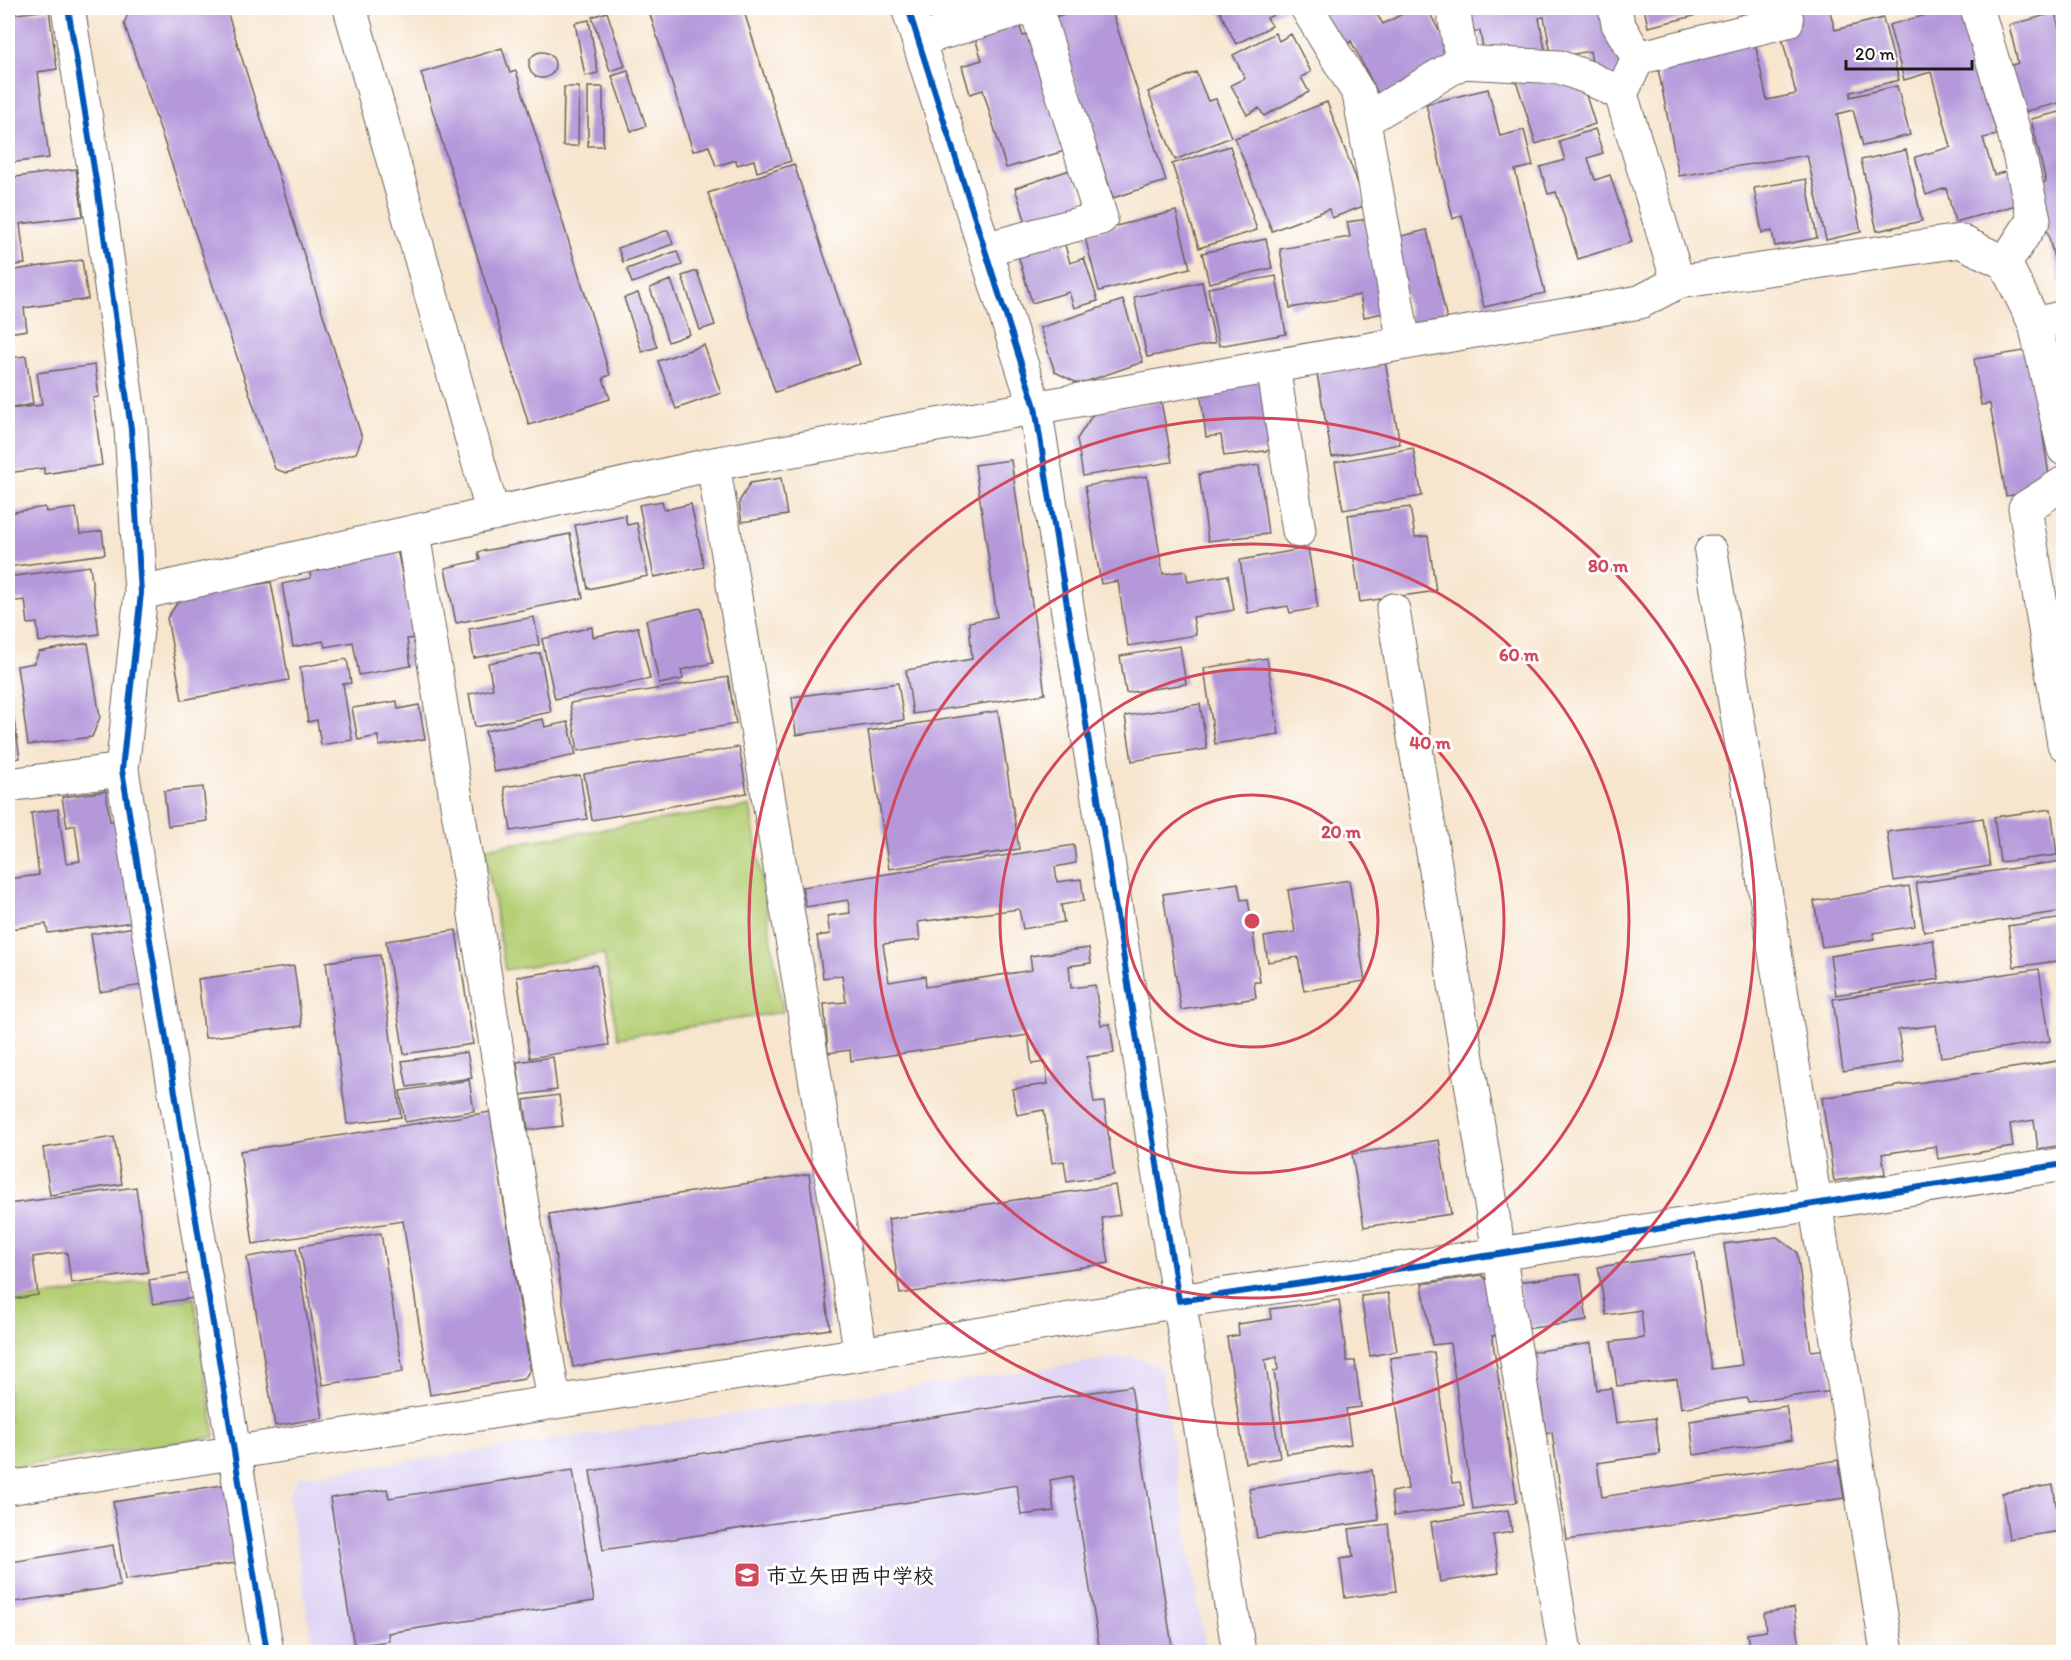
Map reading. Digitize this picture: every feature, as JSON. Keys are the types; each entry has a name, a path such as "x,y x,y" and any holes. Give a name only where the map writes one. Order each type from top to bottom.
{"street":[{"path":"68,8 98,194 131,429 141,593 122,770 267,1653"},
{"path":"350,8 493,514"},
{"path":"908,8 1035,407 1179,1300 1239,1653"},
{"path":"918,40 1025,8"},
{"path":"985,249 1101,218 1036,8"},
{"path":"1307,8 1359,94 1404,343"},
{"path":"1453,8 1462,62"},
{"path":"1615,8 1618,24 1638,58"},
{"path":"1638,58 1787,21 1784,8"},
{"path":"1977,8 2014,132 2034,219 2005,263"},
{"path":"1638,58 1621,94 1678,282"},
{"path":"1365,120 1462,62 1559,67 1587,77 1621,94"},
{"path":"141,593 713,464 1640,302 1678,282 1960,241 2005,263 2049,320 2064,449"},
{"path":"1273,366 1299,531"},
{"path":"713,464 861,1354"},
{"path":"2064,483 2025,508 2064,744"},
{"path":"413,532 554,1402"},
{"path":"1711,552 1887,1653"},
{"path":"1393,610 1564,1653"},
{"path":"8,785 122,770"},
{"path":"8,1488 861,1354 1179,1300 1499,1254 2064,1164"}],"shaded area":[{"name":"市立矢田西中学校","path":"1130,1356 1160,1366 1206,1652 314,1652 288,1497 298,1477"}],"green space":[{"path":"750,806 783,1012 618,1038 604,954 505,970 485,848"},
{"path":"149,1280 153,1304 194,1298 215,1437 8,1468 8,1302"}],"building":[{"path":"131,8 226,8 362,438 356,453 286,473 275,469 124,23"},
{"path":"648,8 743,8 791,161 757,172 754,160 737,165 736,160 716,166 709,146 693,151"},
{"path":"1085,8 1111,8 1166,181 1113,198 1054,17"},
{"path":"1218,8 1287,8 1267,18 1272,26 1236,44"},
{"path":"1318,8 1373,8 1383,24 1414,8 1427,8 1454,59 1380,98 1351,41 1343,49"},
{"path":"1496,8 1605,8 1620,45 1626,73 1595,79 1590,51 1552,58 1544,17 1539,18 1546,54 1484,54 1480,31 1471,33 1467,14"},
{"path":"1644,8 1692,8 1694,16 1648,27"},
{"path":"1739,8 1772,8 1742,20"},
{"path":"1796,8 1829,8 1835,30 1883,18 1899,80 1851,92 1850,97 1897,86 1910,135 1863,146 1853,110 1837,114 1861,232 1826,240 1807,155 1679,176 1657,63 1755,43 1767,100 1796,94 1781,33"},
{"path":"1857,8 1879,8 1859,14"},
{"path":"1952,8 1961,8 1997,135 1983,138 1994,175 2011,170 2020,204 1955,222 1946,188 1926,195 1915,157 1951,147 1931,72 1904,80 1889,25"},
{"path":"49,10 57,69 38,72 49,158 8,163 8,15"},
{"path":"607,12 625,66 610,71 592,17"},
{"path":"2055,13 2064,45 2064,102 2019,113 2007,67 2018,63 2009,25"},
{"path":"589,20 598,73 585,76 575,23"},
{"path":"1019,24 1023,36 1032,33 1068,150 1006,168 983,90 970,94 962,66 982,60 975,38"},
{"path":"1275,33 1279,41 1291,34 1311,72 1301,77 1309,92 1264,116 1259,108 1247,115 1231,85 1245,78 1233,55"},
{"path":"502,48 510,73 516,71 610,375 603,378 610,399 529,425 421,73"},
{"path":"542,52 552,55 555,65 552,75 542,78 532,75 529,65 532,55"},
{"path":"628,71 646,126 631,131 612,76"},
{"path":"1196,72 1208,101 1216,99 1231,137 1175,160 1148,92"},
{"path":"1516,80 1547,80 1585,92 1595,124 1536,144"},
{"path":"564,87 579,87 578,146 563,146"},
{"path":"588,87 603,87 603,146 588,146"},
{"path":"1488,89 1500,136 1524,130 1533,166 1515,170 1545,293 1484,307 1462,215 1453,219 1426,104"},
{"path":"1327,102 1366,205 1332,218 1329,209 1272,231 1235,138"},
{"path":"2064,111 2063,296 2036,184 2046,182 2031,119"},
{"path":"1595,129 1603,153 1588,158 1595,180 1610,175 1632,242 1578,259 1556,192 1548,194 1540,167 1565,160 1559,141"},
{"path":"1230,146 1257,230 1199,248 1172,164"},
{"path":"1906,150 1922,221 1877,231 1861,160"},
{"path":"794,164 860,364 775,392 708,193"},
{"path":"76,169 83,216 20,224 25,264 8,266 8,178"},
{"path":"1073,169 1085,207 1027,226 1015,188"},
{"path":"1806,179 1817,238 1775,246 1772,231 1762,233 1754,188"},
{"path":"1176,211 1190,268 1099,291 1084,234"},
{"path":"1368,219 1384,313 1364,317 1360,295 1290,308 1280,249 1350,237 1347,222"},
{"path":"668,230 673,244 623,262 618,248"},
{"path":"1427,230 1447,320 1412,327 1393,238"},
{"path":"1063,238 1070,263 1084,258 1098,301 1074,308 1069,292 1032,303 1017,252"},
{"path":"1266,239 1272,268 1209,283 1202,253"},
{"path":"677,251 682,265 632,283 627,269"},
{"path":"82,260 88,299 24,308 27,330 8,333 8,271"},
{"path":"697,271 715,325 700,330 682,276"},
{"path":"1276,276 1286,334 1219,346 1208,288"},
{"path":"671,280 690,334 668,342 650,288"},
{"path":"1202,282 1215,343 1147,357 1134,297"},
{"path":"638,293 657,347 642,352 624,298"},
{"path":"1123,300 1143,362 1079,384 1055,372 1040,328"},
{"path":"2064,343 2064,363 2063,363 2058,344"},
{"path":"704,345 721,393 676,409 658,361"},
{"path":"2030,350 2051,489 2006,496 1990,404 1981,405 1974,359"},
{"path":"26,356 33,404 8,409 8,358"},
{"path":"1385,361 1400,444 1332,457 1317,374"},
{"path":"95,365 99,397 93,398 102,465 44,474 44,468 8,473 8,409 42,405 37,373"},
{"path":"1263,379 1272,450 1224,456 1221,435 1206,437 1200,388"},
{"path":"1161,401 1172,462 1083,476 1077,439 1095,411"},
{"path":"1413,448 1422,496 1343,510 1335,462"},
{"path":"1011,460 1045,694 913,714 906,670 972,659 969,622 997,617 975,465"},
{"path":"1259,465 1268,534 1208,541 1199,474"},
{"path":"1147,476 1163,574 1186,571 1188,582 1228,575 1234,610 1193,617 1196,635 1128,646 1118,581 1101,584 1085,486"},
{"path":"781,478 787,515 742,522 739,502 750,483"},
{"path":"662,501 664,510 691,504 704,567 654,577 639,505"},
{"path":"45,507 46,512 76,508 80,534 102,531 105,554 8,567 8,513"},
{"path":"1410,507 1415,537 1428,536 1436,591 1360,602 1348,515"},
{"path":"625,515 627,525 637,523 648,576 588,589 575,525"},
{"path":"570,534 583,598 456,623 445,568 480,560 478,552"},
{"path":"1308,548 1318,608 1290,613 1288,606 1248,613 1240,560"},
{"path":"397,549 415,638 407,639 411,666 359,675 353,642 325,647 323,641 293,647 282,584 311,578 309,567"},
{"path":"90,566 99,634 39,642 37,623 28,624 25,600 8,602 8,577"},
{"path":"271,582 289,680 182,700 167,618 180,599"},
{"path":"701,608 713,663 681,670 683,679 659,684 646,620"},
{"path":"534,617 539,645 474,658 469,629"},
{"path":"592,627 593,637 638,627 650,679 555,699 542,639"},
{"path":"88,643 100,717 92,737 28,745 17,666 34,663 39,652"},
{"path":"1180,646 1186,684 1126,693 1120,656"},
{"path":"540,653 551,712 475,727 469,694 493,689 488,663"},
{"path":"1267,658 1279,734 1215,744 1204,668"},
{"path":"347,659 351,683 343,684 352,740 321,745 317,720 308,722 300,667"},
{"path":"728,677 736,724 578,751 570,703"},
{"path":"8,682 20,758 8,760"},
{"path":"898,683 904,720 796,735 792,697"},
{"path":"397,701 398,709 419,705 425,739 379,746 378,736 358,740 352,708"},
{"path":"1200,704 1207,749 1132,761 1125,716"},
{"path":"998,711 1019,849 889,869 868,731"},
{"path":"543,719 545,727 568,722 576,755 494,772 485,731"},
{"path":"739,747 747,793 592,820 584,774"},
{"path":"580,775 587,819 511,831 504,787"},
{"path":"203,787 207,821 168,826 164,791"},
{"path":"106,791 110,821 120,820 133,922 48,933 46,924 11,929 12,942 8,943 8,879 39,875 31,813 58,809 66,863 80,861 75,825 67,827 62,797"},
{"path":"2051,809 2057,855 2000,862 1994,817"},
{"path":"1983,818 1990,866 1894,881 1887,832"},
{"path":"1074,845 1076,863 1055,867 1057,882 1081,879 1084,901 1061,905 1064,922 1023,929 1019,909 918,922 920,940 883,944 889,982 925,976 926,987 1032,970 1030,956 1089,948 1091,963 1069,966 1071,988 1095,985 1101,1025 1110,1024 1114,1053 1087,1057 1094,1103 1104,1102 1114,1175 1067,1182 1064,1161 1052,1163 1044,1110 1017,1115 1012,1089 1048,1084 1045,1062 1032,1064 1028,1035 851,1061 850,1050 828,1053 824,1004 846,1002 842,975 823,978 817,936 830,934 827,916 850,913 848,900 806,907 802,887"},
{"path":"2061,861 2064,876 2064,911 1924,932 1916,883"},
{"path":"1349,880 1365,981 1304,991 1298,957 1268,962 1264,937 1295,932 1288,890"},
{"path":"1238,883 1241,900 1248,899 1260,982 1254,982 1256,998 1181,1010 1163,894"},
{"path":"1909,886 1915,926 1873,933 1874,939 1822,947 1814,901"},
{"path":"2064,918 2064,960 2014,967 2008,926"},
{"path":"134,927 143,985 100,992 91,934"},
{"path":"456,930 473,1044 404,1054 386,941"},
{"path":"1933,940 1939,979 1836,995 1830,956"},
{"path":"380,955 401,1117 347,1124 326,962"},
{"path":"597,965 609,1045 530,1058 517,977"},
{"path":"294,966 302,1026 205,1038 198,979"},
{"path":"2039,969 2050,1041 1941,1057 1936,1025 1898,1030 1903,1062 1843,1071 1833,999"},
{"path":"467,1052 472,1078 407,1087 402,1061"},
{"path":"553,1057 557,1090 521,1095 517,1062"},
{"path":"2064,1060 2064,1145 2038,1149 2034,1120 2010,1124 2013,1147 1938,1159 1936,1146 1882,1154 1885,1174 1834,1181 1822,1098"},
{"path":"469,1080 474,1111 405,1122 400,1091"},
{"path":"559,1095 563,1126 528,1130 524,1100"},
{"path":"490,1112 530,1370 524,1379 430,1395 403,1221 253,1244 240,1151"},
{"path":"114,1137 122,1184 50,1195 43,1148"},
{"path":"1439,1140 1451,1214 1364,1227 1352,1154"},
{"path":"809,1174 830,1329 573,1367 549,1214"},
{"path":"1115,1185 1120,1215 1102,1218 1109,1263 900,1294 888,1219"},
{"path":"136,1187 148,1272 71,1283 67,1252 33,1257 38,1295 8,1300 8,1204"},
{"path":"381,1233 403,1372 323,1385 300,1246"},
{"path":"1777,1237 1797,1252 1811,1351 1827,1349 1833,1391 1748,1402 1746,1398 1681,1408 1677,1379 1617,1386 1611,1342 1644,1338 1641,1310 1606,1315 1598,1267 1695,1253 1712,1369 1742,1365 1724,1244"},
{"path":"296,1249 323,1418 275,1426 247,1257"},
{"path":"191,1273 194,1298 153,1304 149,1280"},
{"path":"1580,1274 1587,1321 1525,1329 1518,1282"},
{"path":"1482,1275 1491,1285 1499,1335 1492,1336 1517,1502 1473,1509 1450,1343 1432,1345 1422,1284"},
{"path":"1388,1293 1397,1351 1370,1356 1361,1296"},
{"path":"1339,1300 1347,1361 1355,1361 1361,1407 1346,1409 1351,1444 1286,1454 1274,1371 1278,1370 1277,1357 1265,1360 1280,1458 1245,1463 1227,1337 1239,1335 1238,1324 1271,1319 1270,1309"},
{"path":"1591,1343 1597,1390 1611,1388 1616,1423 1655,1418 1660,1454 1597,1463 1602,1497 1838,1460 1844,1498 1567,1540 1552,1432 1546,1434 1541,1399 1533,1399 1526,1353"},
{"path":"1434,1352 1452,1483 1460,1482 1464,1506 1394,1516 1391,1492 1408,1489 1390,1358"},
{"path":"1131,1386 1173,1652 1100,1652 1072,1476 1050,1480 1054,1511 1021,1515 1017,1485 603,1550 590,1471"},
{"path":"1786,1406 1792,1440 1694,1455 1690,1421"},
{"path":"573,1470 594,1601 388,1633 389,1641 354,1646 330,1498 387,1489 389,1498"},
{"path":"1372,1470 1379,1520 1257,1538 1249,1489"},
{"path":"229,1484 241,1562 125,1580 113,1502"},
{"path":"2053,1485 2060,1531 2009,1539 2002,1493"},
{"path":"1508,1510 1512,1532 1493,1535 1499,1573 1440,1582 1431,1522"},
{"path":"1388,1524 1396,1591 1345,1598 1340,1559 1353,1557 1349,1529"},
{"path":"8,1542 12,1562 113,1545 120,1586 8,1603"},
{"path":"1794,1608 1801,1652 1750,1652 1747,1634 1766,1631 1764,1613"}],"cycle path":[{"path":"68,8 98,193 131,429 141,593 122,770 267,1652"},
{"path":"908,8 1035,407 1179,1301 1499,1254 2064,1164"}],"place":[{"name":"市立矢田西中学校","path":"747,1575"}]}
